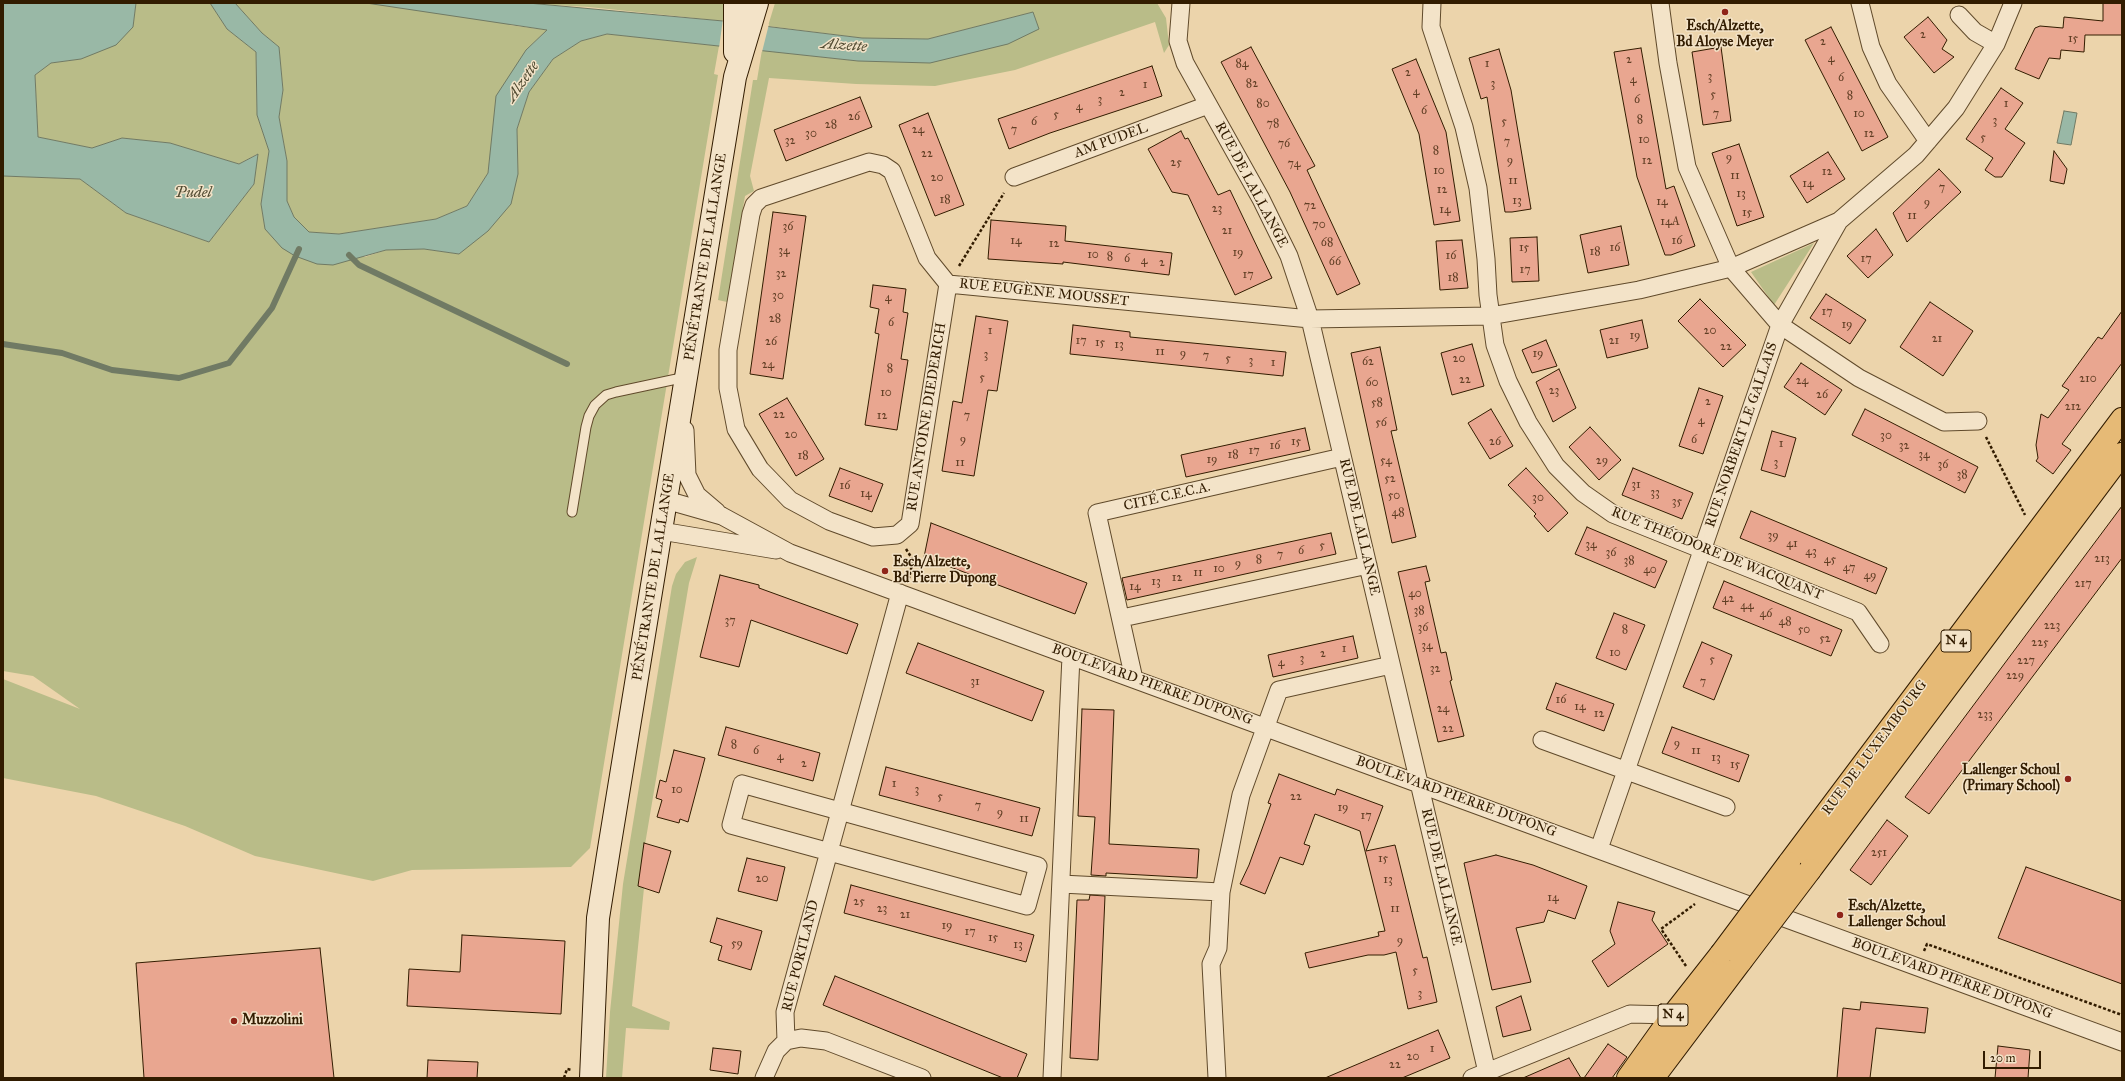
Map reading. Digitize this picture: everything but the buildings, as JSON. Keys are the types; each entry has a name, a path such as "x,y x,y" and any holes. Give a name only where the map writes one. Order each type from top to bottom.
{"main road":[{"name":"PÉNÉTRANTE DE LALLANGE","path":"735,3 735,77"},
{"name":"PÉNÉTRANTE DE LALLANGE","path":"589,1076 598,918 735,77 757,3"},
{"name":"RUE DE LUXEMBOURG","path":"1628,1078 1673,1015 1721,954 2122,419"},
{"name":"RUE DE LUXEMBOURG","path":"1653,1078 2122,454"},
{"path":"1671,1054 1673,1015"}],"street":[{"name":"RUE DE LALLANGE","path":"1181,3 1178,41 1185,63 1261,198 1289,256 1310,319 1419,783 1480,1075"},
{"name":"RUE THÉODORE DE WACQUANT","path":"1432,3 1431,27 1464,127 1478,188 1490,316 1495,345 1508,381 1528,422 1556,466 1583,493 1613,514 1858,612 1880,644"},
{"path":"1660,3 1668,63 1687,167 1732,268 1780,325 1859,378 1944,422 1978,421"},
{"path":"1860,3 1871,47 1888,84 1928,141"},
{"path":"1839,221 1916,155 1956,108 1996,44 2013,3"},
{"path":"1959,15 1975,32 1996,44"},
{"name":"AM PUDEL","path":"1014,177 1208,105"},
{"name":"RUE EUGÈNE MOUSSET","path":"897,535 873,537 829,521 790,500 760,469 736,429 728,388 728,350 751,214 754,205 761,198 869,162 883,165 892,171 927,258 948,284 1310,319 1490,316 1639,290 1732,268 1839,221"},
{"name":"RUE NORBERT LE GALLAIS","path":"1599,849 1780,325 1839,221"},
{"name":"RUE ANTOINE DIEDERICH","path":"897,535 910,524 948,284"},
{"name":"BOULEVARD PIERRE DUPONG","path":"686,377 685,455 687,475 697,495 722,516"},
{"name":"CITÉ C.E.C.A.","path":"1134,679 1122,618 1097,513 1342,457"},
{"name":"BOULEVARD PIERRE DUPONG","path":"666,500 722,516 790,552 2122,1042"},
{"name":"BOULEVARD PIERRE DUPONG","path":"661,531 790,552"},
{"path":"1122,618 1368,565"},
{"name":"RUE PORTLAND","path":"786,1041 785,1012 839,811 903,594"},
{"path":"1052,1078 1072,656"},
{"path":"1217,1078 1211,964 1218,948 1221,892 1241,795 1279,690 1391,665"},
{"path":"1542,740 1726,807"},
{"path":"742,784 1038,866 1027,906 828,852 731,825 742,784"},
{"path":"1061,884 1221,892"},
{"path":"1480,1075 1630,1014 1673,1015"},
{"path":"764,1078 776,1051 786,1041 801,1038 826,1041 922,1078"}],"lane":[{"path":"572,512 586,428 589,416 595,405 606,395 686,377"}],"path":[{"path":"948,284 1014,177"},
{"path":"1978,421 2025,515 2041,528"},
{"path":"897,535 913,560 903,594"},
{"path":"1683,962 1661,929 1712,891"},
{"path":"1918,967 1927,944 2122,1015"}],"green space":[{"path":"136,3 210,3 227,29 256,52 257,115 269,151 261,204 265,229 365,257 386,250 424,249 459,254 518,174 517,129 529,92 553,59 581,41 607,34 719,46 714,74 718,75 590,848 571,867 412,870 373,881 255,856 185,826 96,796 3,778 3,679 80,709 33,676 3,671 3,176 80,179 126,213 209,242 254,184 257,154 239,164 170,143 122,138 92,148 38,137 35,75 51,63 81,59 133,27"},
{"path":"235,3 723,3 723,21 589,7 536,4 509,25 547,30 526,50 493,135 488,173 467,206 436,219 339,234 309,232 294,217 287,201 287,161 279,117 283,90 279,47 262,33"},
{"path":"775,3 1157,3 1166,18 1169,45 1164,53 1155,22 1015,70 935,86 856,84 769,78 750,176 754,191 745,196 727,302 718,300 753,80 757,80 762,50 857,61 1039,29 1033,12 928,39 862,38 768,26"},
{"path":"1814,243 1774,305 1751,272"},
{"path":"697,557 689,583 638,886 644,888 632,1006 670,1022 669,1030 626,1028 622,1078 606,1078 610,1012 623,884 672,586 676,574 685,562"}],"water":[{"name":"Pudel","path":"3,3 136,3 133,27 116,45 81,59 51,63 35,75 38,137 92,148 122,138 170,143 239,164 258,154 254,184 209,242 126,213 80,179 3,176"},
{"name":"Alzette","path":"210,3 235,3 262,33 279,47 283,90 279,117 287,161 287,201 294,217 309,232 339,234 436,219 467,206 488,173 496,96 526,50 547,30 366,3 528,3 723,21 862,38 928,39 1033,12 1039,29 1008,44 930,63 858,61 607,34 581,41 553,59 529,92 517,129 518,174 511,204 488,231 459,254 424,249 386,250 333,265 317,264 295,256 282,248 265,229 261,204 269,151 257,115 256,52 227,29"},
{"path":"2064,111 2077,113 2071,145 2057,143"}],"pier":[{"path":"723,19 769,24 762,52 719,48"}],"waterway":[{"path":"3,344 62,353 112,370 179,378 229,363 272,308 299,249"},
{"path":"349,255 359,265 567,364"}],"place":[{"name":"Esch/Alzette, Bd Aloyse Meyer","path":"1725,12"},
{"name":"Esch/Alzette, Bd Pierre Dupong","path":"885,571"},
{"name":"Lallenger Schoul (Primary School)","path":"2068,779"},
{"name":"Esch/Alzette, Lallenger Schoul","path":"1840,915"},
{"name":"Muzzolini","path":"234,1021"}]}
